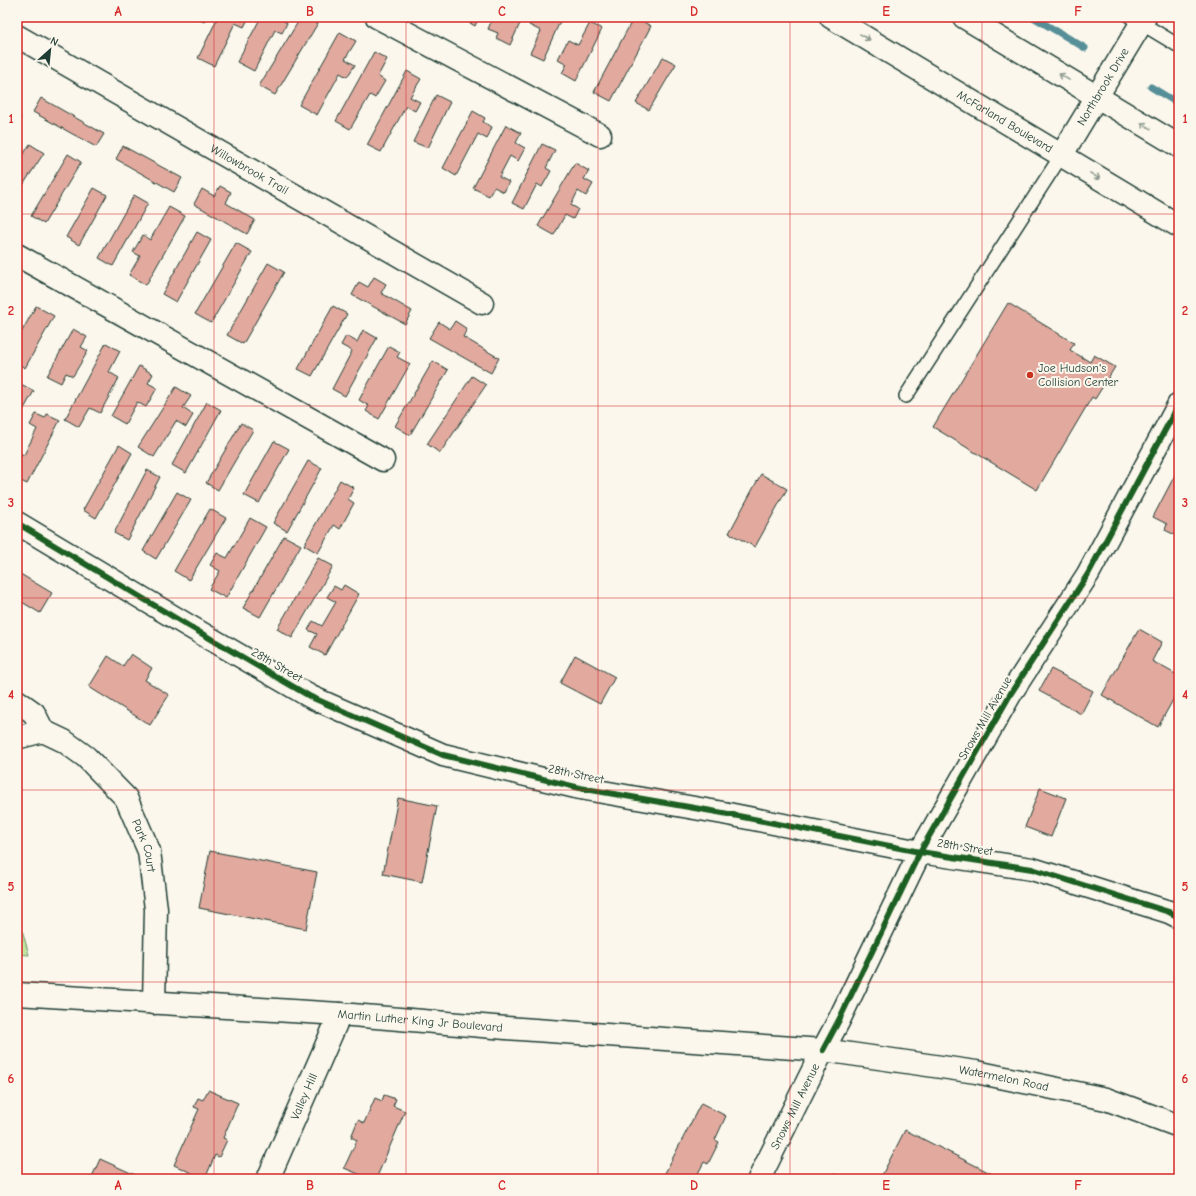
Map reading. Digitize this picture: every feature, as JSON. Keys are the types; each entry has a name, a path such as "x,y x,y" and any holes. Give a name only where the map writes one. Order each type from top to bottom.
{"main road":[{"path":"377,17 600,135"},
{"name":"McFarland Boulevard","path":"832,17 1179,226"},
{"path":"964,17 1179,146"},
{"name":"Northbrook Drive","path":"1061,156 1097,97 1139,19"},
{"name":"Willowbrook Trail","path":"17,36 482,303"},
{"path":"17,255 383,460"},
{"name":"Snows Mill Avenue","path":"759,1179 839,1020 920,852 1011,693 1088,574 1179,404"},
{"name":"28th Street","path":"17,523 311,698 443,755 580,788 723,813 920,852 1032,869 1169,912 1179,917"},
{"path":"17,701 34,713 43,731 17,737"},
{"name":"Park Court","path":"43,731 64,741 86,757 126,798 149,851 156,909 154,1003"},
{"name":"Martin Luther King Jr Boulevard","path":"17,994 340,1014 506,1028 823,1050"},
{"name":"Valley Hill","path":"268,1179 340,1014"},
{"name":"Watermelon Road","path":"823,1050 976,1072 1106,1099 1179,1126"}],"lane":[{"path":"1139,19 1179,46"},
{"path":"906,396 1061,156"}],"green space":[{"path":"17,911 29,955 17,954"}],"building":[{"path":"195,17 206,17 204,22"},
{"path":"218,17 245,17 248,19 244,27 235,23 214,66 198,58"},
{"path":"261,17 282,17 281,19 287,23 282,33 275,30 254,71 237,62"},
{"path":"301,17 307,17 318,23 275,95 259,86"},
{"path":"460,17 479,17 475,26"},
{"path":"493,17 523,17 510,45 496,38 498,33 488,29"},
{"path":"532,17 562,17 543,59 530,53 541,31 529,25"},
{"path":"634,17 651,26 611,101 594,92"},
{"path":"590,23 602,29 576,81 562,73 567,64 558,59 568,40 578,45"},
{"path":"340,32 356,41 345,59 355,65 347,77 340,73 317,115 299,105"},
{"path":"374,52 387,59 378,76 385,81 375,98 370,95 350,129 336,121"},
{"path":"663,57 676,64 649,110 636,103"},
{"path":"407,71 421,79 410,97 420,102 415,111 406,106 381,152 367,145"},
{"path":"436,95 450,102 428,148 413,142"},
{"path":"41,98 104,134 96,147 33,112"},
{"path":"473,111 485,118 483,122 492,127 487,139 478,134 456,176 443,168"},
{"path":"17,115 21,117 17,123"},
{"path":"506,125 521,133 516,143 525,148 518,161 510,156 499,177 509,182 504,192 494,187 489,196 473,188"},
{"path":"30,144 44,153 17,194 17,164"},
{"path":"542,144 555,150 546,168 551,171 542,187 537,184 524,209 512,203"},
{"path":"123,146 182,178 174,192 116,159"},
{"path":"68,154 81,162 44,224 31,216"},
{"path":"575,163 589,171 584,179 593,184 586,196 578,191 571,205 578,209 573,219 565,215 554,235 538,226"},
{"path":"220,186 231,192 226,203 255,220 247,234 194,204 202,189 214,196"},
{"path":"94,188 107,195 79,245 66,237"},
{"path":"134,195 148,203 113,266 99,258"},
{"path":"169,207 185,216 146,285 129,275 140,256 133,252 143,235 150,240"},
{"path":"197,232 211,240 176,302 162,294"},
{"path":"236,243 252,252 211,323 195,314"},
{"path":"268,263 284,272 243,344 227,335"},
{"path":"374,277 386,284 381,293 412,311 405,324 352,295 359,282 368,287"},
{"path":"17,296 21,298 17,306"},
{"path":"1008,303 1074,343 1070,350 1090,362 1094,355 1115,367 1095,399 1092,397 1037,490 933,427"},
{"path":"36,306 54,316 25,368 17,363 17,340"},
{"path":"333,306 347,314 312,376 298,369"},
{"path":"455,321 467,329 463,337 499,358 491,373 429,338 439,322 450,329"},
{"path":"73,329 87,337 81,347 88,351 73,376 66,373 61,383 47,376"},
{"path":"363,330 377,338 345,396 332,389 352,351 341,345 346,336 357,342"},
{"path":"106,343 120,351 109,372 119,378 100,413 90,408 79,427 65,419"},
{"path":"389,346 400,352 397,357 410,364 379,419 366,411 369,406 359,400"},
{"path":"433,361 448,370 410,435 395,426"},
{"path":"139,366 153,374 148,383 157,388 146,407 137,402 125,424 111,416"},
{"path":"472,376 486,385 440,453 427,444"},
{"path":"19,383 34,391 17,421 17,386"},
{"path":"176,387 191,396 183,408 193,415 186,427 176,421 154,457 138,447"},
{"path":"207,402 221,410 186,473 172,465"},
{"path":"36,414 45,418 47,414 60,420 27,484 17,479 17,452 24,455 37,429 30,425"},
{"path":"241,423 253,430 218,490 206,483"},
{"path":"274,441 289,449 259,503 244,495"},
{"path":"119,445 132,453 96,518 83,510"},
{"path":"308,461 322,468 287,531 273,523"},
{"path":"147,470 160,477 127,540 114,533"},
{"path":"761,474 787,489 755,547 729,533"},
{"path":"1175,475 1179,478 1179,537 1165,530 1167,524 1153,517"},
{"path":"340,480 354,488 348,499 354,503 340,529 334,525 318,553 304,545"},
{"path":"177,492 191,500 156,559 143,551"},
{"path":"210,509 226,518 189,580 174,571"},
{"path":"250,518 266,527 226,598 209,589 220,571 210,565 217,553 227,558"},
{"path":"284,536 301,545 260,617 243,608"},
{"path":"318,558 333,566 292,638 277,629"},
{"path":"17,572 52,593 40,613 17,599"},
{"path":"344,585 359,594 325,655 310,647 317,634 308,630 313,621 322,626 336,602 327,597 334,586 341,590"},
{"path":"1139,629 1162,642 1152,661 1179,676 1179,689 1158,727 1102,695"},
{"path":"131,654 152,668 145,680 169,695 150,725 89,687 108,656 123,666"},
{"path":"575,655 615,677 600,704 560,683"},
{"path":"1051,669 1093,691 1081,714 1039,691"},
{"path":"1040,788 1066,798 1051,837 1025,827"},
{"path":"398,798 437,806 422,882 383,874"},
{"path":"210,851 317,872 306,929 199,908"},
{"path":"208,1090 238,1103 223,1138 227,1140 219,1157 215,1155 205,1179 174,1165 199,1109 194,1107 198,1098 203,1100"},
{"path":"384,1095 396,1099 393,1106 405,1111 376,1179 371,1179 344,1168 357,1140 351,1137 358,1120 364,1123 375,1098 382,1101"},
{"path":"701,1103 726,1116 715,1140 719,1142 708,1164 704,1162 695,1179 668,1179 663,1177"},
{"path":"905,1130 998,1177 997,1179 880,1179"},
{"path":"100,1159 144,1179 91,1179"},
{"path":"834,1174 844,1179 831,1179"}],"waterway":[{"path":"1033,17 1085,48"},
{"path":"1151,87 1179,104"}],"cycle path":[{"path":"823,1050 920,852 1011,693 1088,574 1179,404"},
{"path":"17,523 311,697 443,755 580,788 723,813 920,852 1032,869 1169,912 1179,917"}],"place":[{"name":"Joe Hudson's Collision Center","path":"1030,375"}]}
